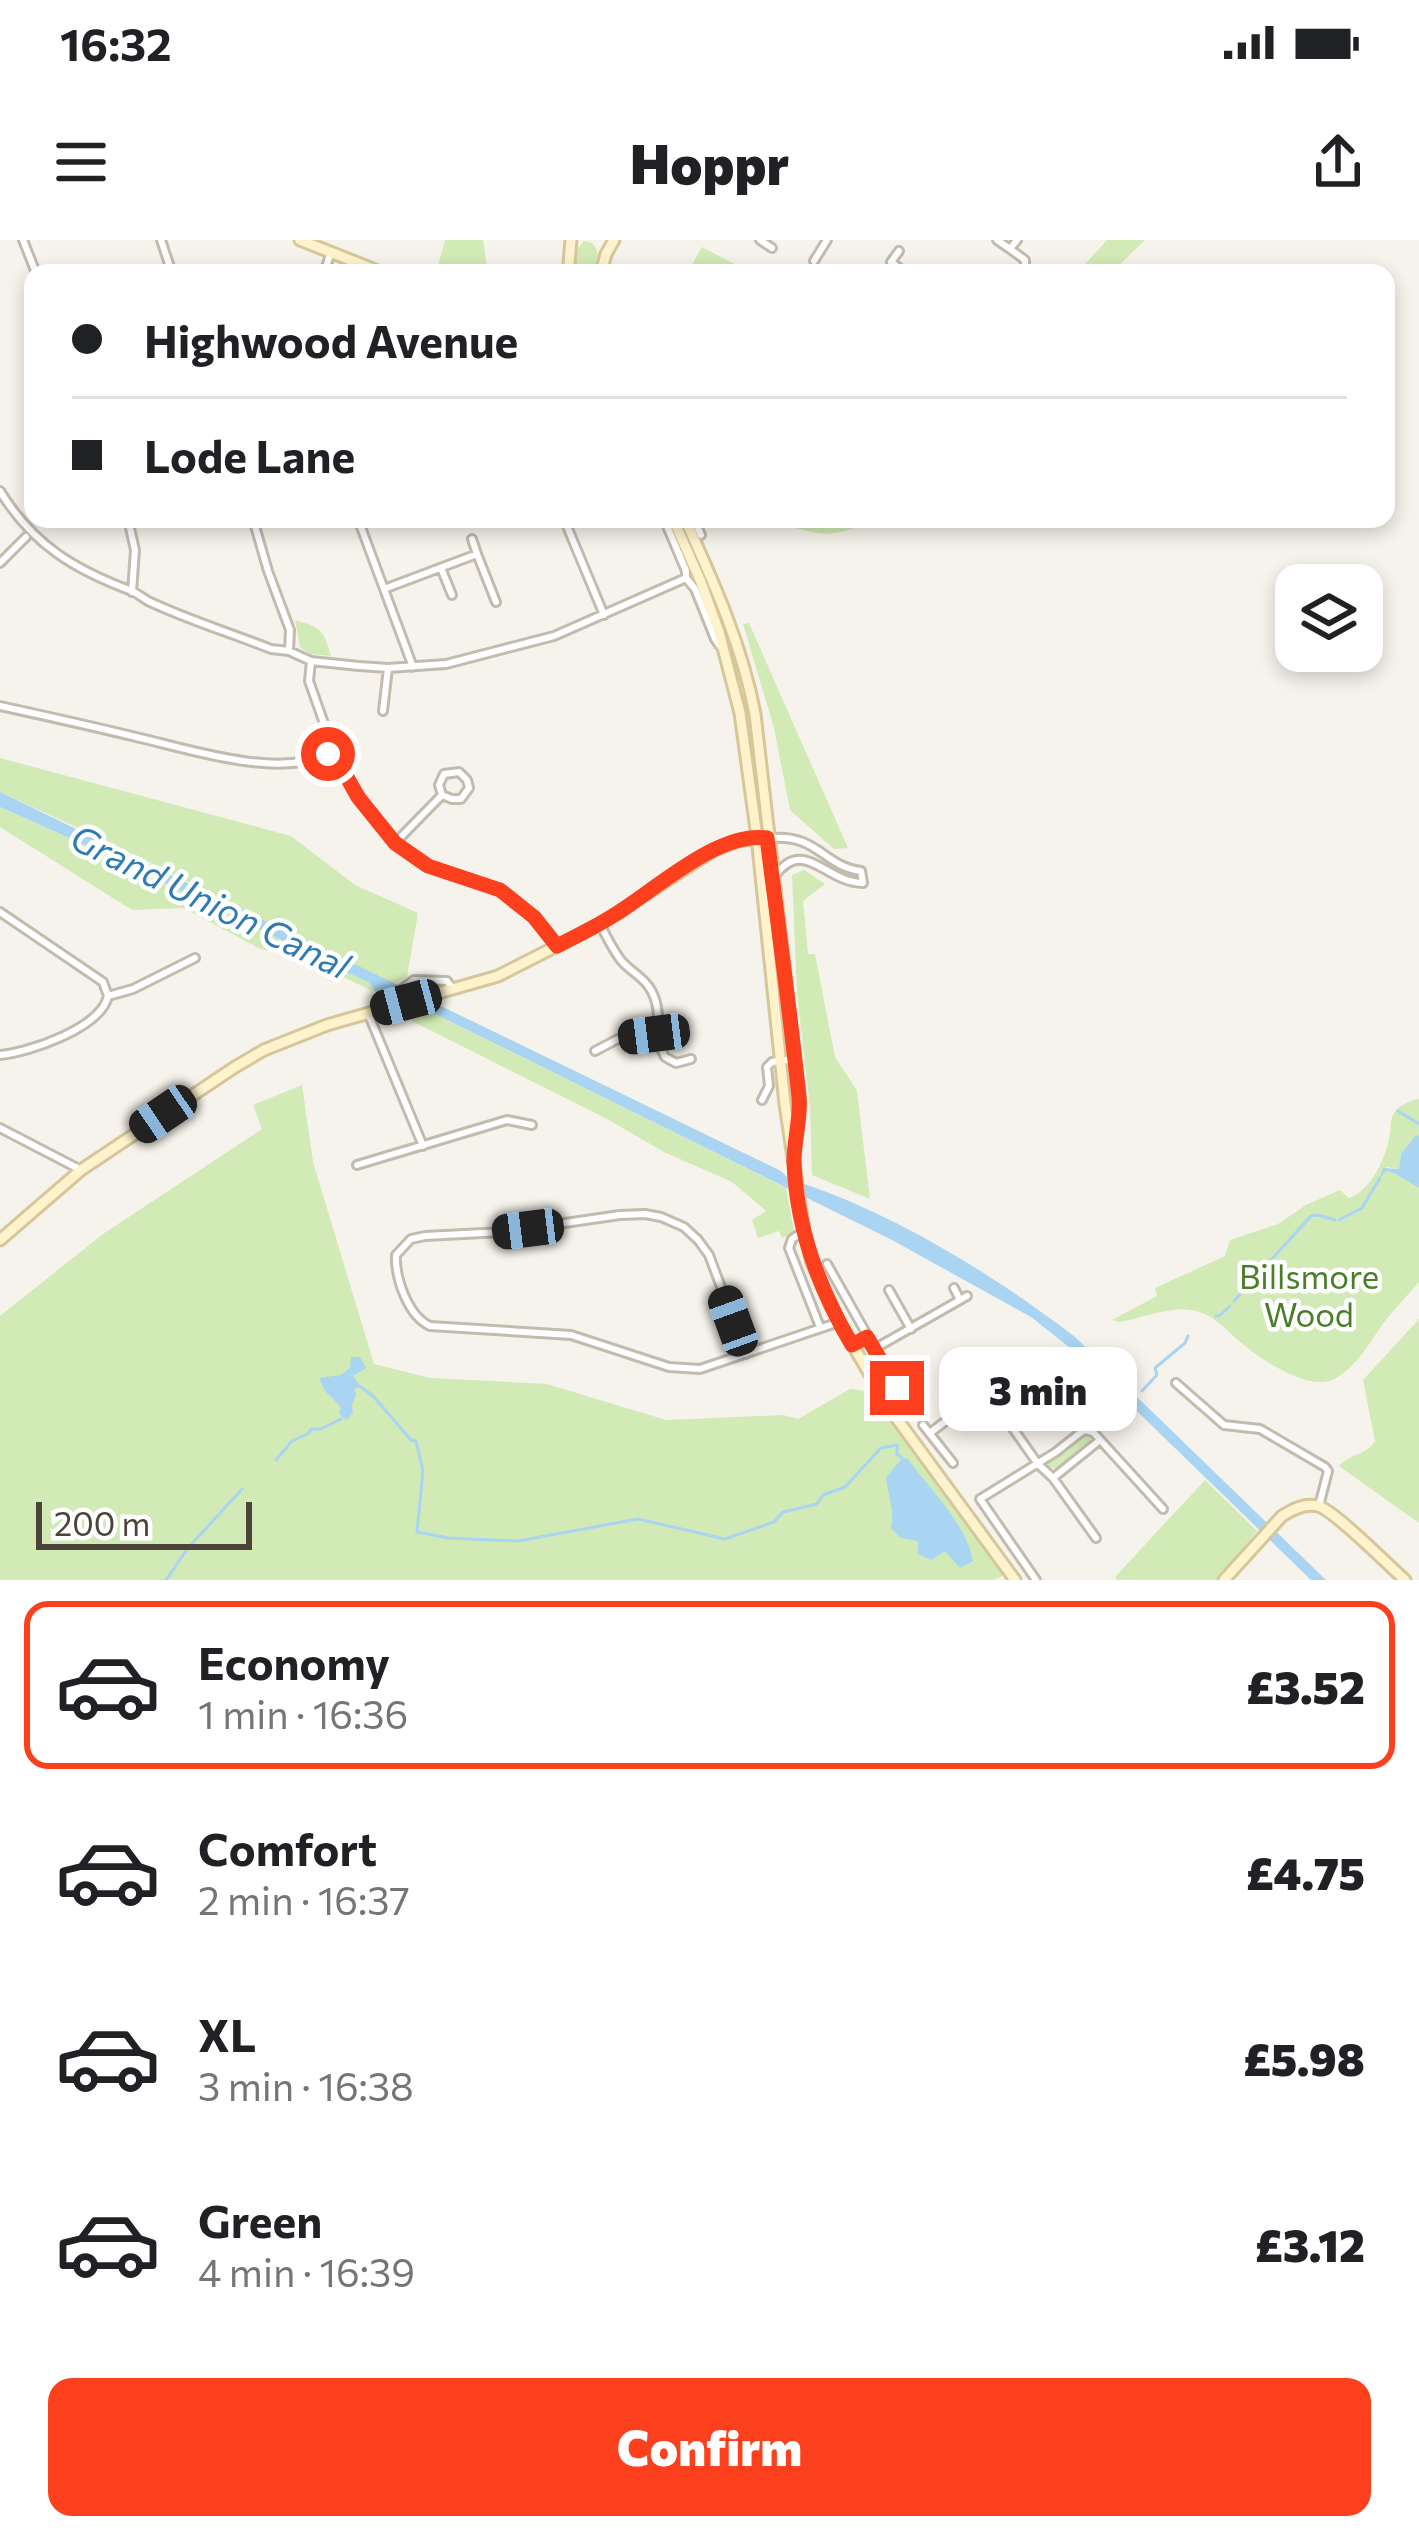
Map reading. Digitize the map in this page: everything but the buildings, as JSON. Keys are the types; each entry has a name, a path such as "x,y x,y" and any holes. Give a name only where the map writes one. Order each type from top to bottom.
{"main road":[{"path":"300,240 361,264"},
{"path":"603,248 614,240"},
{"path":"674,528 699,578 723,647 772,880 800,1105 794,1159"},
{"path":"693,528 733,628 749,683 782,1060 812,1263 838,1322 912,1442 1015,1580"},
{"path":"0,1240 81,1170 265,1050 292,1037 498,976 599,924 714,850 762,838"},
{"path":"1231,1578 1277,1522 1291,1510 1310,1505 1330,1511 1406,1580"}],"street":[{"path":"760,240 772,248"},
{"path":"997,240 1025,264"},
{"path":"1010,248 1017,240"},
{"path":"814,260 826,241 834,247"},
{"path":"894,264 899,251"},
{"path":"327,264 332,252"},
{"path":"0,491 24,523"},
{"path":"29,528 52,552 101,581 271,649 311,661 388,668 446,664 509,650 554,636 686,578"},
{"path":"130,528 135,550 132,592"},
{"path":"256,528 290,630 290,651"},
{"path":"361,528 412,667"},
{"path":"568,528 604,615"},
{"path":"672,528 686,578 716,643 723,647"},
{"path":"696,528 701,535"},
{"path":"0,562 27,537"},
{"path":"472,539 496,602"},
{"path":"384,590 477,554"},
{"path":"441,568 452,595"},
{"path":"311,661 310,681 326,729 328,754 395,843 428,866 500,890 534,917 557,946"},
{"path":"383,711 388,668"},
{"path":"0,706 229,758 295,762 328,754"},
{"path":"459,772 467,780 469,788 460,799 442,795 439,785 444,774 459,772"},
{"path":"395,843 442,795"},
{"path":"762,838 800,839 836,863 861,871 862,883 839,880 806,859 794,858 772,880"},
{"path":"0,912 103,982 108,996 104,1009 53,1042 0,1055"},
{"path":"599,924 617,956 650,987 659,1018 654,1034"},
{"path":"108,996 134,989 195,958"},
{"path":"383,1009 383,1003 412,980 447,981 453,991"},
{"path":"368,1013 423,1146"},
{"path":"595,1051 618,1039 654,1034"},
{"path":"654,1034 670,1062 687,1063"},
{"path":"605,1046 610,1055"},
{"path":"762,1100 769,1086 767,1067 772,1061 794,1059"},
{"path":"353,1156 358,1169 507,1120 532,1125"},
{"path":"0,1128 81,1170"},
{"path":"746,1354 709,1255 684,1227 661,1217 620,1215 503,1232 424,1236 410,1239 396,1255 395,1265 413,1315 430,1326 571,1335 669,1367 700,1369 746,1354 838,1322"},
{"path":"804,1231 792,1239 789,1248 820,1328"},
{"path":"827,1264 897,1388"},
{"path":"874,1349 964,1298 954,1288"},
{"path":"889,1290 911,1329"},
{"path":"852,1345 867,1337"},
{"path":"867,1370 882,1362"},
{"path":"930,1433 1026,1368"},
{"path":"1176,1383 1224,1425 1260,1429 1325,1467 1328,1472 1319,1506"},
{"path":"988,1393 1097,1538"},
{"path":"923,1425 952,1463"},
{"path":"1036,1580 980,1499 1085,1430 1093,1432 1163,1510"},
{"path":"1053,1478 1100,1440"}],"green space":[{"path":"445,240 483,240 487,264 438,264"},
{"path":"1107,240 1145,240 1120,264 1085,264"},
{"path":"584,241 592,243 596,264 576,264 577,249"},
{"path":"702,247 735,264 692,264"},
{"path":"794,528 852,528 825,534"},
{"path":"295,620 320,631 331,656 310,654 300,647"},
{"path":"749,623 848,848 834,849 790,810 774,728 743,624"},
{"path":"0,758 291,836 355,885 418,913 407,977 392,984 0,792"},
{"path":"0,807 369,983 377,993 294,954 260,949 184,908 132,910 0,827"},
{"path":"804,870 825,884 803,901 808,954 815,954 835,1057 857,1091 870,1199 812,1175 792,875"},
{"path":"423,1008 786,1188 794,1231 782,1238 779,1231 758,1238 752,1220 766,1211 732,1182 664,1152 402,1016"},
{"path":"302,1085 313,1162 374,1364 430,1378 547,1384 666,1420 783,1415 798,1419 850,1389 875,1392 1004,1575 994,1580 0,1580 0,1316 103,1234 262,1129 253,1105"},
{"name":"Billsmore Wood","path":"1416,1099 1419,1136 1401,1154 1399,1169 1387,1167 1386,1171 1419,1188 1419,1282 1343,1373 1324,1382 1287,1373 1200,1312 1182,1309 1112,1320 1157,1296 1155,1288 1225,1256 1230,1240 1278,1224 1340,1190 1349,1198 1357,1194 1381,1162 1395,1112"},
{"path":"1419,1319 1419,1523 1339,1466 1375,1441 1363,1380"},
{"path":"1084,1433 1091,1435 1091,1442 1057,1469 1048,1466 1049,1459"},
{"path":"1205,1480 1257,1531 1218,1580 1117,1580 1115,1577"}],"water":[{"name":"Grand Union Canal","path":"0,792 781,1171 789,1179 864,1208 939,1246 1075,1337 1326,1580 1311,1580 1079,1355 1031,1317 892,1240 433,1013 377,993 369,983 0,807"},
{"path":"1416,1135 1419,1188 1394,1173 1386,1171 1380,1178 1383,1168 1399,1169 1401,1154"},
{"path":"351,1357 360,1357 366,1368 353,1376 361,1387 354,1389 353,1413 346,1420 319,1378 341,1375 350,1368"},
{"path":"902,1458 908,1459 955,1520 973,1561 960,1568 945,1551 931,1560 918,1554 918,1541 901,1538 891,1528 886,1478"}],"waterway":[{"path":"1398,1111 1419,1124"},
{"path":"1339,1220 1362,1208 1380,1178"},
{"path":"1234,1301 1311,1216 1335,1220"},
{"path":"1216,1316 1230,1306"},
{"path":"1142,1391 1157,1375 1155,1368 1188,1336"},
{"path":"361,1387 416,1441 423,1471 417,1532 448,1538 518,1541 638,1519 725,1539 774,1522 783,1512 817,1504 823,1495 845,1487 881,1448 897,1445 902,1458"},
{"path":"276,1460 292,1441 311,1429 341,1419"},
{"path":"166,1580 188,1548 242,1489"}],"route":[{"path":"328,754 395,843 428,866 500,890 534,917 557,946 714,850 740,840 767,838 800,1105 794,1159 804,1231 812,1263 838,1322 852,1345 867,1337 897,1388"}]}
